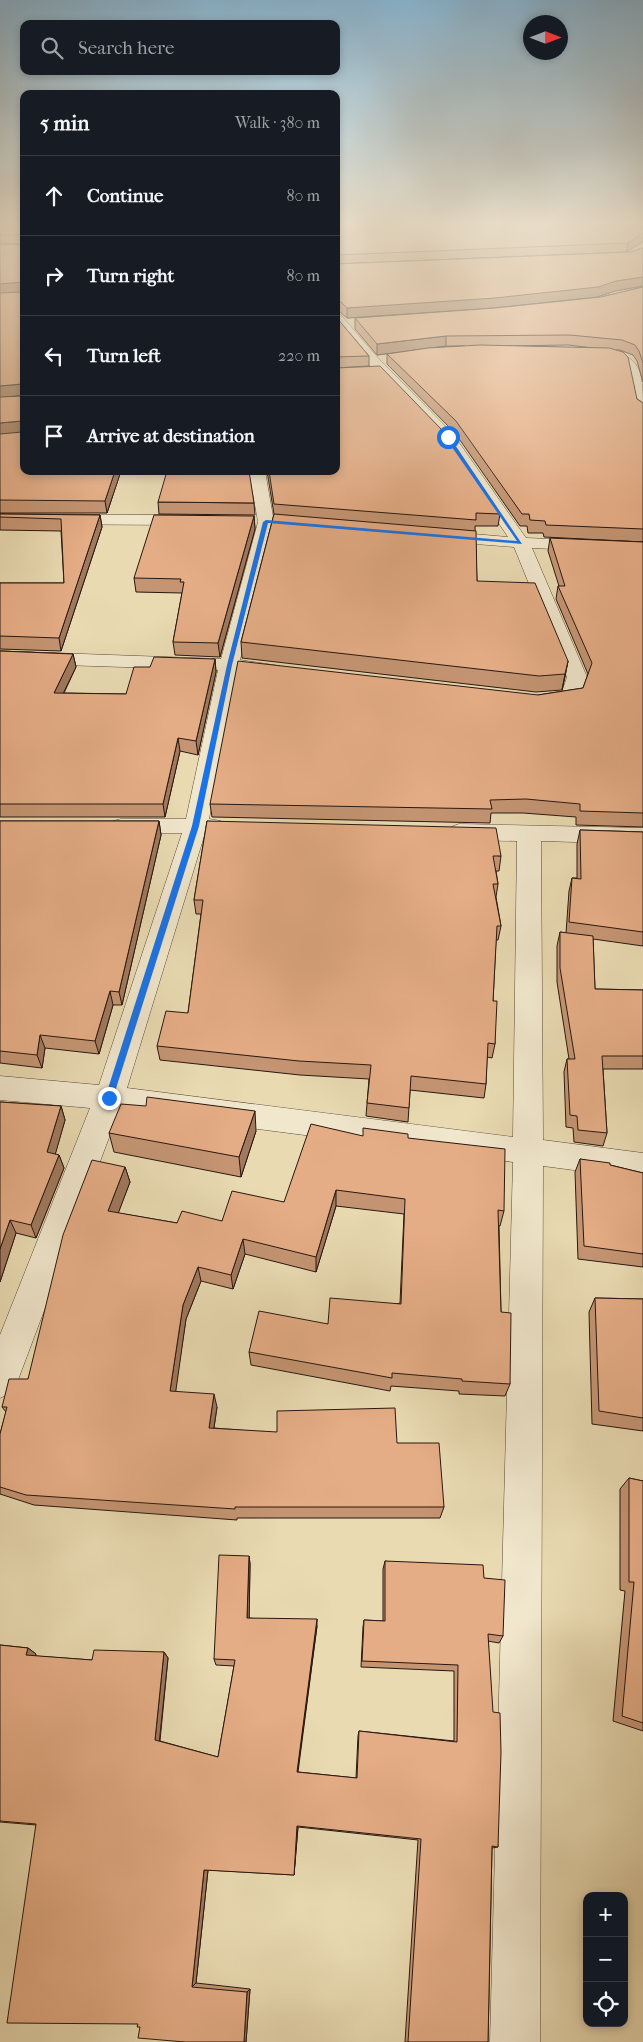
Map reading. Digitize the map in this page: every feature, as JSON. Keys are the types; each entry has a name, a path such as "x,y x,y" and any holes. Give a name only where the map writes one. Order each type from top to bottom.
{"street":[{"path":"344,321 378,366 448,437 521,542 577,677 571,697 526,699"},
{"path":"626,358 637,350"},
{"path":"578,353 608,353 626,358 634,366 643,410"},
{"path":"0,1380 109,1098 196,826 230,665 266,522 258,475"},
{"path":"0,519 208,520"},
{"path":"422,534 521,542 643,548"},
{"path":"0,657 230,665 289,672"},
{"path":"98,826 235,827"},
{"path":"441,832 643,836"},
{"path":"515,2042 528,1153 529,834"},
{"path":"0,1088 109,1098 528,1153 643,1166"}],"building":[{"path":"0,316 20,316 20,384 0,386"},
{"path":"379,316 643,316 643,363 635,345 622,340 570,335 446,336 377,344 355,318"},
{"path":"340,322 369,356 340,357"},
{"path":"480,345 609,348 623,352 628,357 637,399 643,403 643,529 546,525 545,521 530,520 529,514 522,514 456,421 387,354 428,348"},
{"path":"380,366 442,430 500,514 476,513 476,520 274,504 270,475 340,475 340,368"},
{"path":"20,396 20,421 0,423 0,397"},
{"path":"20,432 20,475 114,475 105,501 0,500 0,434"},
{"path":"166,475 250,475 254,503 158,502"},
{"path":"0,514 100,515 59,638 0,636 0,583 64,583 61,519 0,517"},
{"path":"274,514 476,531 477,581 535,583 568,661 565,674 539,676 241,642"},
{"path":"154,515 254,516 218,643 173,642 184,582 180,582 181,579 134,578"},
{"path":"550,538 643,542 643,813 580,811 580,804 526,799 490,800 492,809 210,804 238,661 538,695 583,688 592,663 558,586 565,586"},
{"path":"0,651 73,654 54,693 126,694 134,667 150,667 154,657 215,659 196,741 178,738 163,804 0,804"},
{"path":"0,821 159,821 119,992 110,991 95,1041 40,1035 37,1055 0,1051"},
{"path":"207,821 496,828 501,856 493,856 498,884 493,884 501,926 497,926 493,1001 497,1001 495,1044 488,1043 486,1084 411,1076 409,1108 367,1103 371,1065 299,1061 157,1046 166,1011 188,1013 203,900 194,900"},
{"path":"580,830 643,832 643,932 569,922 572,878 581,879"},
{"path":"560,932 593,936 595,989 643,990 643,1056 602,1056 607,1133 578,1130 577,1116 570,1115 567,1059 575,1059 560,968"},
{"path":"147,1097 255,1111 239,1157 109,1133 121,1104 146,1106"},
{"path":"0,1102 61,1106 47,1152 59,1155 31,1225 10,1220 0,1249"},
{"path":"311,1124 363,1136 363,1128 408,1134 408,1138 505,1149 504,1211 498,1210 501,1312 511,1313 510,1384 392,1373 392,1378 249,1352 259,1311 328,1324 330,1298 401,1304 405,1199 336,1190 316,1257 243,1239 231,1275 198,1267 183,1305 170,1391 214,1394 209,1428 277,1432 277,1411 395,1408 397,1443 439,1443 444,1507 235,1507 235,1509 26,1495 0,1487 0,1434 7,1407 2,1407 9,1379 28,1379 63,1235 92,1160 125,1167 108,1211 177,1223 182,1211 222,1221 232,1191 284,1202"},
{"path":"580,1159 610,1163 610,1165 643,1173 643,1254 584,1246"},
{"path":"595,1298 643,1299 643,1418 599,1411"},
{"path":"629,1478 643,1481 643,1723 622,1716 634,1582 629,1582"},
{"path":"219,1555 249,1556 247,1618 317,1619 297,1772 357,1778 359,1731 457,1742 458,1665 362,1661 364,1620 385,1621 385,1561 483,1565 484,1578 505,1580 503,1636 488,1634 493,1712 500,1713 501,1752 498,1847 492,1846 488,2042 408,2042 421,1839 297,1826 294,1875 204,1870 192,1987 247,1992 244,2042 185,2042 138,2038 140,2027 137,2027 138,2024 7,2023 36,1824 0,1821 0,1645 28,1648 26,1655 92,1660 94,1650 164,1652 155,1740 218,1757 235,1660 214,1659"}],"route":[{"path":"109,1098 196,826 230,665 266,522 521,542 448,437"}]}
